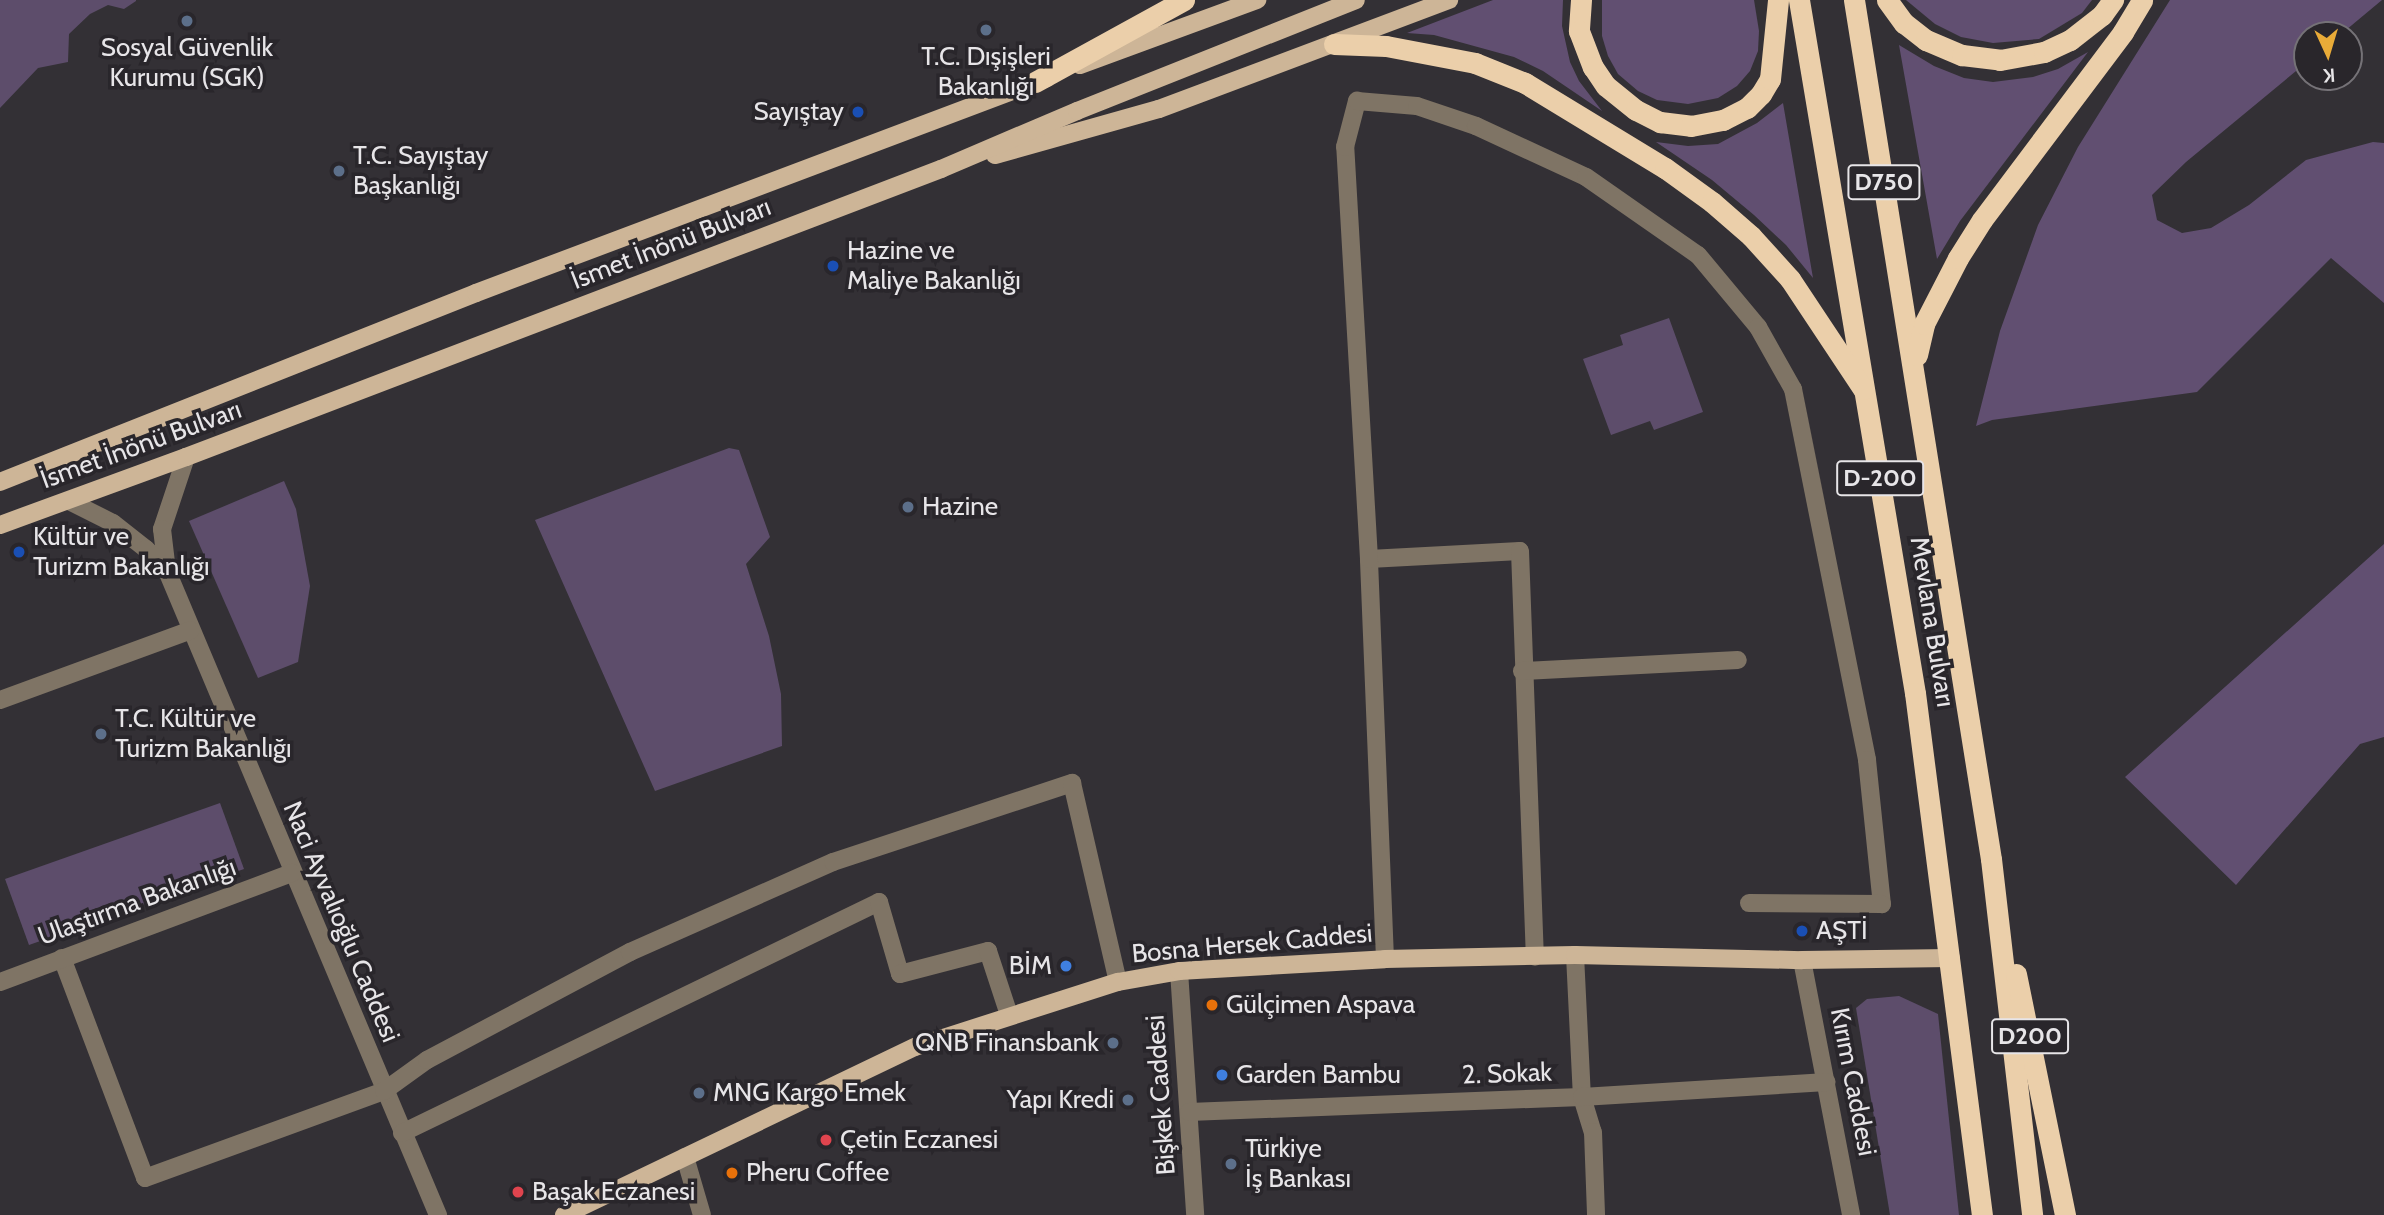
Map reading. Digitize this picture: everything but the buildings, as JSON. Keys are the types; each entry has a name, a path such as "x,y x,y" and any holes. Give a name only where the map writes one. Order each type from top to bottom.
{"highway":[{"path":"1035,82 1184,0"},
{"path":"1580,0 1579,31 1593,66 1606,86 1636,110 1660,122 1691,126 1723,120 1747,108 1761,94 1771,71 1778,0"},
{"name":"Mevlana Bulvarı","path":"1799,0 1867,394 1915,694 1982,1215"},
{"name":"Mevlana Bulvarı","path":"1854,0 1991,859 2032,1215"},
{"path":"1887,0 1904,23 1926,40 1962,55 2000,60 2044,52 2070,40 2102,15 2113,0"},
{"name":"D-200","path":"1914,364 1924,324 1958,258 1982,220 2115,42 2142,0"},
{"path":"1335,44 1386,46 1475,63 1525,83 1665,168 1712,202 1759,244 1790,279 1867,394"},
{"name":"D200","path":"1991,859 2042,1088 2065,1215"}],"main road":[{"name":"İsmet İnönü Bulvarı","path":"0,481 476,293 1257,0"},
{"name":"İsmet İnönü Bulvarı","path":"0,525 186,457 941,169 1077,110 1356,0"},
{"path":"941,169 1159,109 1449,0"},
{"path":"0,531 64,502"},
{"name":"Bosna Hersek Caddesi","path":"564,1215 915,1047 1118,982 1179,971 1385,959 1575,955 1802,960 1951,958"}],"street":[{"path":"1385,959 1369,559 1345,146 1357,101 1417,106 1476,126 1586,177 1698,255 1758,327 1793,389 1867,760 1882,904 1749,903"},
{"name":"Naci Ayvalıoğlu Caddesi","path":"186,457 162,529 167,571 438,1215"},
{"name":"Naci Ayvalıoğlu Caddesi","path":"64,502 113,523 145,548 167,571"},
{"path":"1369,559 1520,551 1522,671 1535,957"},
{"path":"0,700 191,630"},
{"path":"1522,671 1738,660"},
{"path":"62,958 145,1178 384,1091 427,1060 630,952 832,862 1072,783 1118,982"},
{"name":"Ulaştırma Bakanlığı","path":"0,982 292,873"},
{"path":"402,1133 879,902 900,974 988,951 1009,1015"},
{"path":"1575,955 1582,1097 1593,1132 1597,1215"},
{"name":"Kırım Caddesi","path":"1802,960 1828,1082 1851,1215"},
{"name":"Bişkek Caddesi","path":"1179,971 1194,1215"},
{"name":"2. Sokak","path":"1189,1112 1582,1097 1828,1082"},
{"path":"685,1157 702,1215"}],"shaded area":[{"path":"0,0 136,1 124,9 108,5 90,14 69,34 68,62 38,68 0,108"},
{"path":"1493,0 1563,0 1562,26 1570,62 1579,81 1602,111 1543,71 1514,57 1434,35 1407,33"},
{"path":"1602,0 1754,0 1759,31 1758,51 1750,71 1737,86 1718,98 1688,104 1657,100 1638,91 1618,74 1608,56 1602,36"},
{"path":"1906,0 2092,0 2082,13 2039,39 1993,43 1961,37 1935,24"},
{"path":"2170,0 2382,0 2357,21 2293,21 2293,74 2186,162 2152,195 2157,220 2182,233 2211,228 2249,205 2306,160 2373,142 2384,143 2384,303 2331,258 2197,392 1992,420 1976,426 2000,331 2038,225 2078,147"},
{"path":"1899,45 1934,66 1964,78 1993,82 2033,77 2058,69 2088,52 1960,221 1937,259"},
{"path":"1783,103 1813,278 1786,245 1754,215 1712,180 1656,142 1688,146 1718,144 1757,123"},
{"path":"1669,318 1703,412 1654,430 1650,421 1611,435 1583,359 1623,345 1620,335"},
{"path":"729,448 739,450 770,537 746,564 769,636 781,694 782,746 655,791 535,520"},
{"path":"284,481 296,509 310,586 298,662 258,678 189,521"},
{"path":"2384,544 2384,737 2360,744 2236,885 2125,777"},
{"path":"220,803 244,869 29,945 5,879"},
{"path":"1899,996 1938,1014 1959,1215 1890,1215 1856,1008 1867,999"}],"place":[{"name":"Sosyal Güvenlik Kurumu (SGK)","path":"187,21"},
{"name":"T.C. Dışişleri Bakanlığı","path":"986,30"},
{"name":"Sayıştay","path":"858,112"},
{"name":"T.C. Sayıştay Başkanlığı","path":"339,171"},
{"name":"Hazine ve Maliye Bakanlığı","path":"833,266"},
{"name":"Hazine","path":"908,507"},
{"name":"Kültür ve Turizm Bakanlığı","path":"19,552"},
{"name":"T.C. Kültür ve Turizm Bakanlığı","path":"101,734"},
{"name":"AŞTİ","path":"1802,931"},
{"name":"BİM","path":"1066,966"},
{"name":"Gülçimen Aspava","path":"1212,1005"},
{"name":"QNB Finansbank","path":"1113,1043"},
{"name":"Garden Bambu","path":"1222,1075"},
{"name":"MNG Kargo Emek","path":"699,1093"},
{"name":"Yapı Kredi","path":"1128,1100"},
{"name":"Çetin Eczanesi","path":"826,1140"},
{"name":"Türkiye İş Bankası","path":"1231,1164"},
{"name":"Pheru Coffee","path":"732,1173"},
{"name":"Başak Eczanesi","path":"518,1192"}]}
